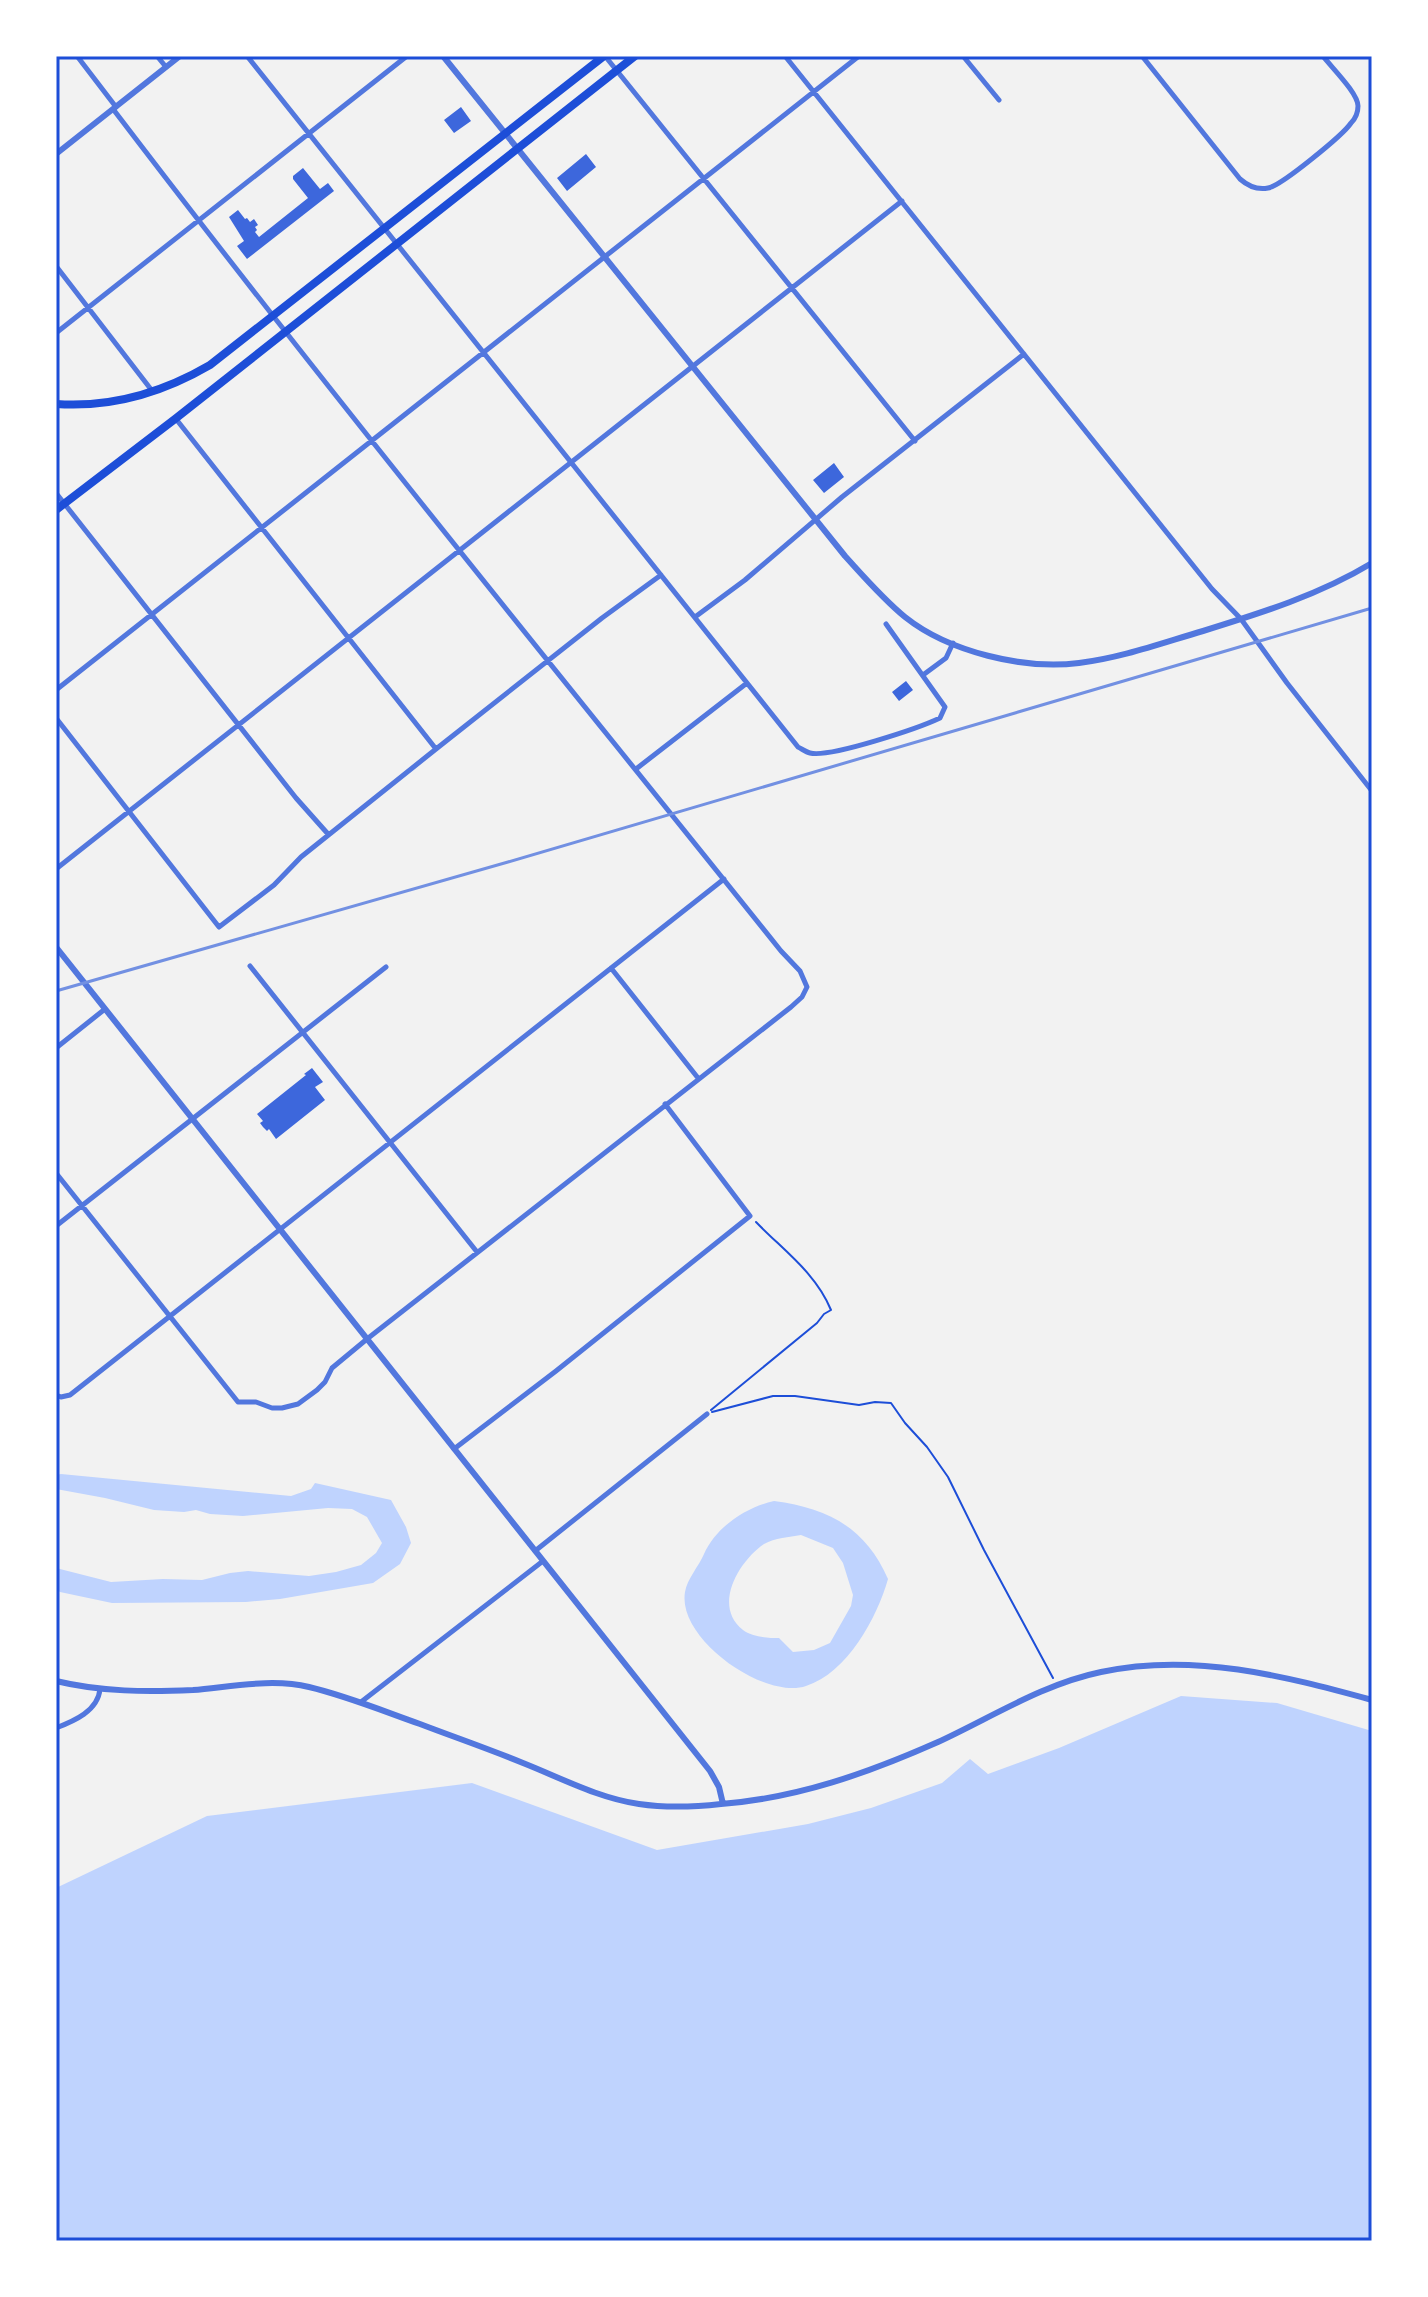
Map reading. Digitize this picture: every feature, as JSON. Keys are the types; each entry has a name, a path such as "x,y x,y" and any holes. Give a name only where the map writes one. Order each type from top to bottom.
{"main road":[{"path":"56,404 104,403 154,392 182,381 229,352 605,56"},
{"path":"56,510 635,56"}],"street":[{"path":"56,1173 238,1402 256,1402 272,1408 290,1407 317,1390 330,1371 367,1339 791,1007 807,987 800,971 274,317 77,56"},
{"path":"157,56 166,67"},
{"path":"57,150 180,56"},
{"path":"247,56 798,747 810,753 834,751 893,736 940,718 945,707 886,624"},
{"path":"56,333 407,56"},
{"path":"443,56 815,520 881,596 908,620 984,655 1026,663 1076,664 1130,652 1241,619 1316,592 1372,563"},
{"path":"605,56 915,441"},
{"path":"785,56 1212,589 1241,619 1372,791"},
{"path":"56,690 859,56"},
{"path":"963,56 999,100"},
{"path":"1142,56 1236,175 1246,185 1259,189 1276,186 1351,123 1358,109 1356,98 1323,56"},
{"path":"56,869 902,201"},
{"path":"56,266 154,392"},
{"path":"695,617 1024,354"},
{"path":"175,419 436,749"},
{"path":"56,493 296,798 328,834"},
{"path":"56,718 219,927 274,885 328,834 661,575"},
{"path":"923,675 946,658 953,643"},
{"path":"636,769 747,683"},
{"path":"58,1396 70,1395 724,879"},
{"path":"56,947 710,1771 719,1787 723,1804"},
{"path":"250,966 477,1252"},
{"path":"56,1226 386,967"},
{"path":"611,968 698,1078"},
{"path":"56,1048 105,1009"},
{"path":"454,1449 750,1216 665,1104"},
{"path":"535,1551 707,1414"},
{"path":"361,1702 543,1561"},
{"path":"56,1681 133,1691 256,1684 306,1686 361,1702 577,1786 616,1799 666,1807 784,1796 843,1780 938,1742 1055,1685 1101,1672 1143,1666 1198,1665 1259,1672 1372,1700"},
{"path":"56,1728 90,1709 97,1701 100,1689"}],"path":[{"path":"707,1414 831,1310 827,1297 803,1266 750,1216"},
{"path":"707,1414 773,1396 859,1405 891,1403 948,1477 1055,1685"}],"water":[{"path":"56,1475 291,1496 311,1489 315,1483 391,1500 411,1543 400,1564 373,1583 246,1602 112,1603 60,1592 56,1589 56,1568 111,1582 202,1580 248,1571 309,1576 361,1565 376,1553 382,1543 367,1517 352,1509 328,1508 243,1516 196,1510 154,1510 56,1489"},
{"path":"774,1501 794,1504 828,1515 843,1524 868,1546 888,1579 868,1627 847,1657 821,1679 806,1686 789,1688 769,1684 727,1662 709,1646 686,1610 686,1587 709,1544 733,1520","holes":["801,1535 833,1548 843,1563 853,1595 851,1606 830,1643 814,1650 793,1652 779,1638 751,1634 734,1620 729,1597 732,1584 746,1561 764,1544"]},
{"path":"1181,1696 1277,1703 1372,1731 1372,2241 56,2241 56,1888 207,1816 472,1783 657,1850 808,1824 871,1808 942,1783 970,1759 988,1774 1059,1748"}],"building":[{"path":"461,107 471,121 454,133 444,120"},
{"path":"586,154 596,167 567,191 557,178"},
{"path":"303,168 320,189 328,183 334,191 247,259 237,246 244,241 229,217 238,210 250,222 254,219 258,225 255,232 259,237 308,198 293,179"},
{"path":"834,463 844,477 824,493 813,480"},
{"path":"906,681 913,690 899,701 892,692"},
{"path":"312,1068 323,1082 315,1087 325,1100 276,1139 269,1129 267,1131 263,1127 260,1123 263,1121 257,1114"}],"railway":[{"path":"56,991 508,862 1372,608"}]}
